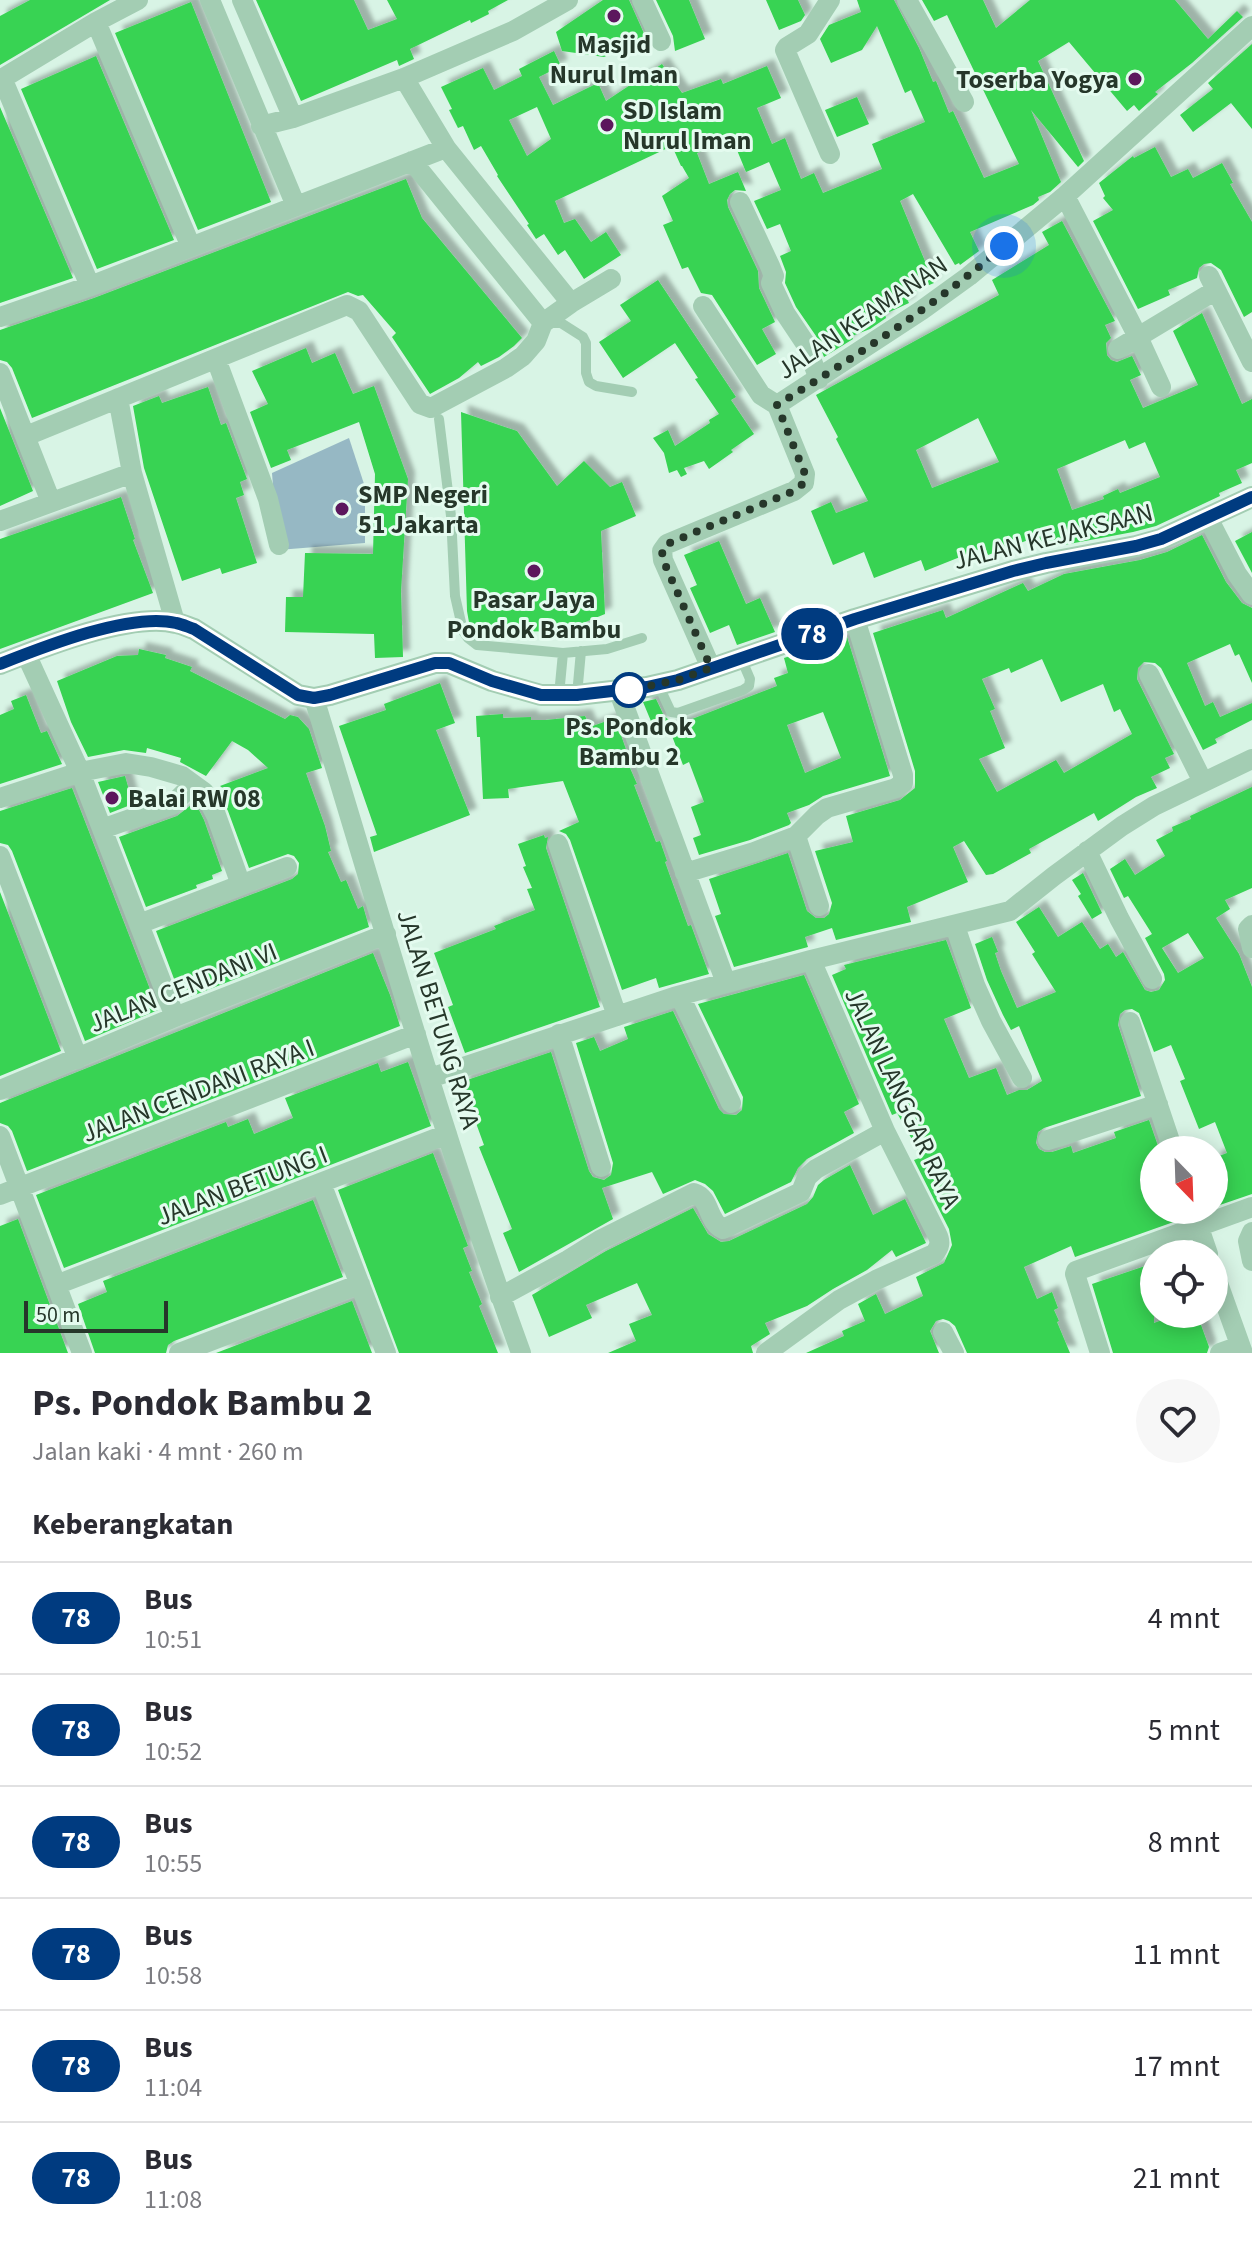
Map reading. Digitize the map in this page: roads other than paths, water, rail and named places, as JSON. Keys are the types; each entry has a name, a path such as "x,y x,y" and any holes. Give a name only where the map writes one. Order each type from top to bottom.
{"street":[{"path":"90,286 1,79 138,0"},
{"path":"210,0 296,206"},
{"path":"242,0 293,118"},
{"path":"261,126 293,118 404,78 513,31 568,0"},
{"path":"642,0 661,41"},
{"path":"830,0 808,34 785,50 830,154"},
{"path":"907,0 964,102"},
{"path":"96,22 191,247"},
{"name":"JALAN KEAMANAN","path":"711,668 663,560 662,551 667,544 794,491 804,483 805,474 777,405 969,276 1065,196 1252,26"},
{"path":"404,78 446,148 571,303"},
{"path":"0,317 90,286 446,148"},
{"path":"412,161 543,323"},
{"path":"1065,196 1161,387"},
{"path":"740,202 774,276 771,283 785,313 805,343 819,379"},
{"path":"26,436 347,305 359,311 420,404 431,408 523,356 536,341 543,323 611,279"},
{"path":"1118,349 1212,283 1252,362"},
{"path":"703,306 761,395 777,405"},
{"path":"216,359 268,499 279,545"},
{"path":"0,373 51,502"},
{"path":"118,398 132,473 175,622"},
{"path":"0,521 132,473"},
{"name":"JALAN KEJAKSAAN","path":"314,698 435,663 449,663 492,681 531,692 568,695 619,692 658,684 855,619 1024,568 1136,546 1186,529 1252,497"},
{"path":"1208,518 1237,574 1252,595"},
{"path":"685,873 796,836 827,808 896,788 903,783 855,619"},
{"path":"0,664 110,627 175,622 194,629 298,695 314,698"},
{"path":"26,654 80,772 175,1017"},
{"path":"1149,674 1203,782"},
{"path":"619,692 726,983"},
{"name":"JALAN BETUNG RAYA","path":"314,698 447,1134 521,1353"},
{"path":"430,1078 680,996 1010,911 1087,851 1154,806 1252,759"},
{"path":"0,798 80,772 126,763 182,776 204,792 216,815 241,885"},
{"path":"102,829 173,804 193,784"},
{"path":"796,836 819,906"},
{"path":"558,844 617,1016"},
{"path":"1087,851 1152,979"},
{"path":"0,856 78,1059"},
{"path":"139,924 287,867"},
{"path":"955,926 975,985 1022,1078"},
{"name":"JALAN CENDANI VI","path":"0,1090 386,934"},
{"name":"JALAN LANGGAR RAYA","path":"766,1353 839,1300 934,1254 940,1241 885,1131 811,960"},
{"path":"680,996 731,1103"},
{"path":"1130,1022 1168,1136"},
{"name":"JALAN CENDANI RAYA I","path":"10,1191 416,1034"},
{"path":"559,1034 601,1167"},
{"path":"1048,1140 1158,1104"},
{"path":"500,1297 600,1240 694,1193 704,1198 715,1224 723,1229 801,1192 807,1177 816,1169 885,1131"},
{"name":"JALAN BETUNG I","path":"56,1285 447,1134"},
{"path":"0,1136 10,1191 56,1285 82,1353"},
{"path":"321,1183 386,1353"},
{"path":"1228,1212 1252,1207"},
{"path":"1100,1353 1075,1274 1078,1269 1181,1224"},
{"path":"1252,1232 1248,1241 1252,1261"},
{"path":"179,1353 360,1284"},
{"path":"1228,1327 1234,1351"},
{"path":"943,1332 954,1353"}],"lane":[{"path":"543,323 561,323 583,337 589,382 632,392"},
{"path":"439,419 451,516 455,596 463,631 468,638 477,645 563,653 607,649 642,638"},
{"path":"568,695 581,651"},
{"path":"563,653 568,695"},
{"path":"658,684 667,708 678,713 749,686 750,679 741,658"}],"place":[{"name":"Masjid Nurul Iman","path":"614,16"},
{"name":"Toserba Yogya","path":"1135,79"},
{"name":"SD Islam Nurul Iman","path":"607,125"},
{"name":"SMP Negeri 51 Jakarta","path":"342,509"},
{"name":"Pasar Jaya Pondok Bambu","path":"534,571"},
{"name":"Ps. Pondok Bambu 2","path":"629,690"},
{"name":"Balai RW 08","path":"112,798"}]}
